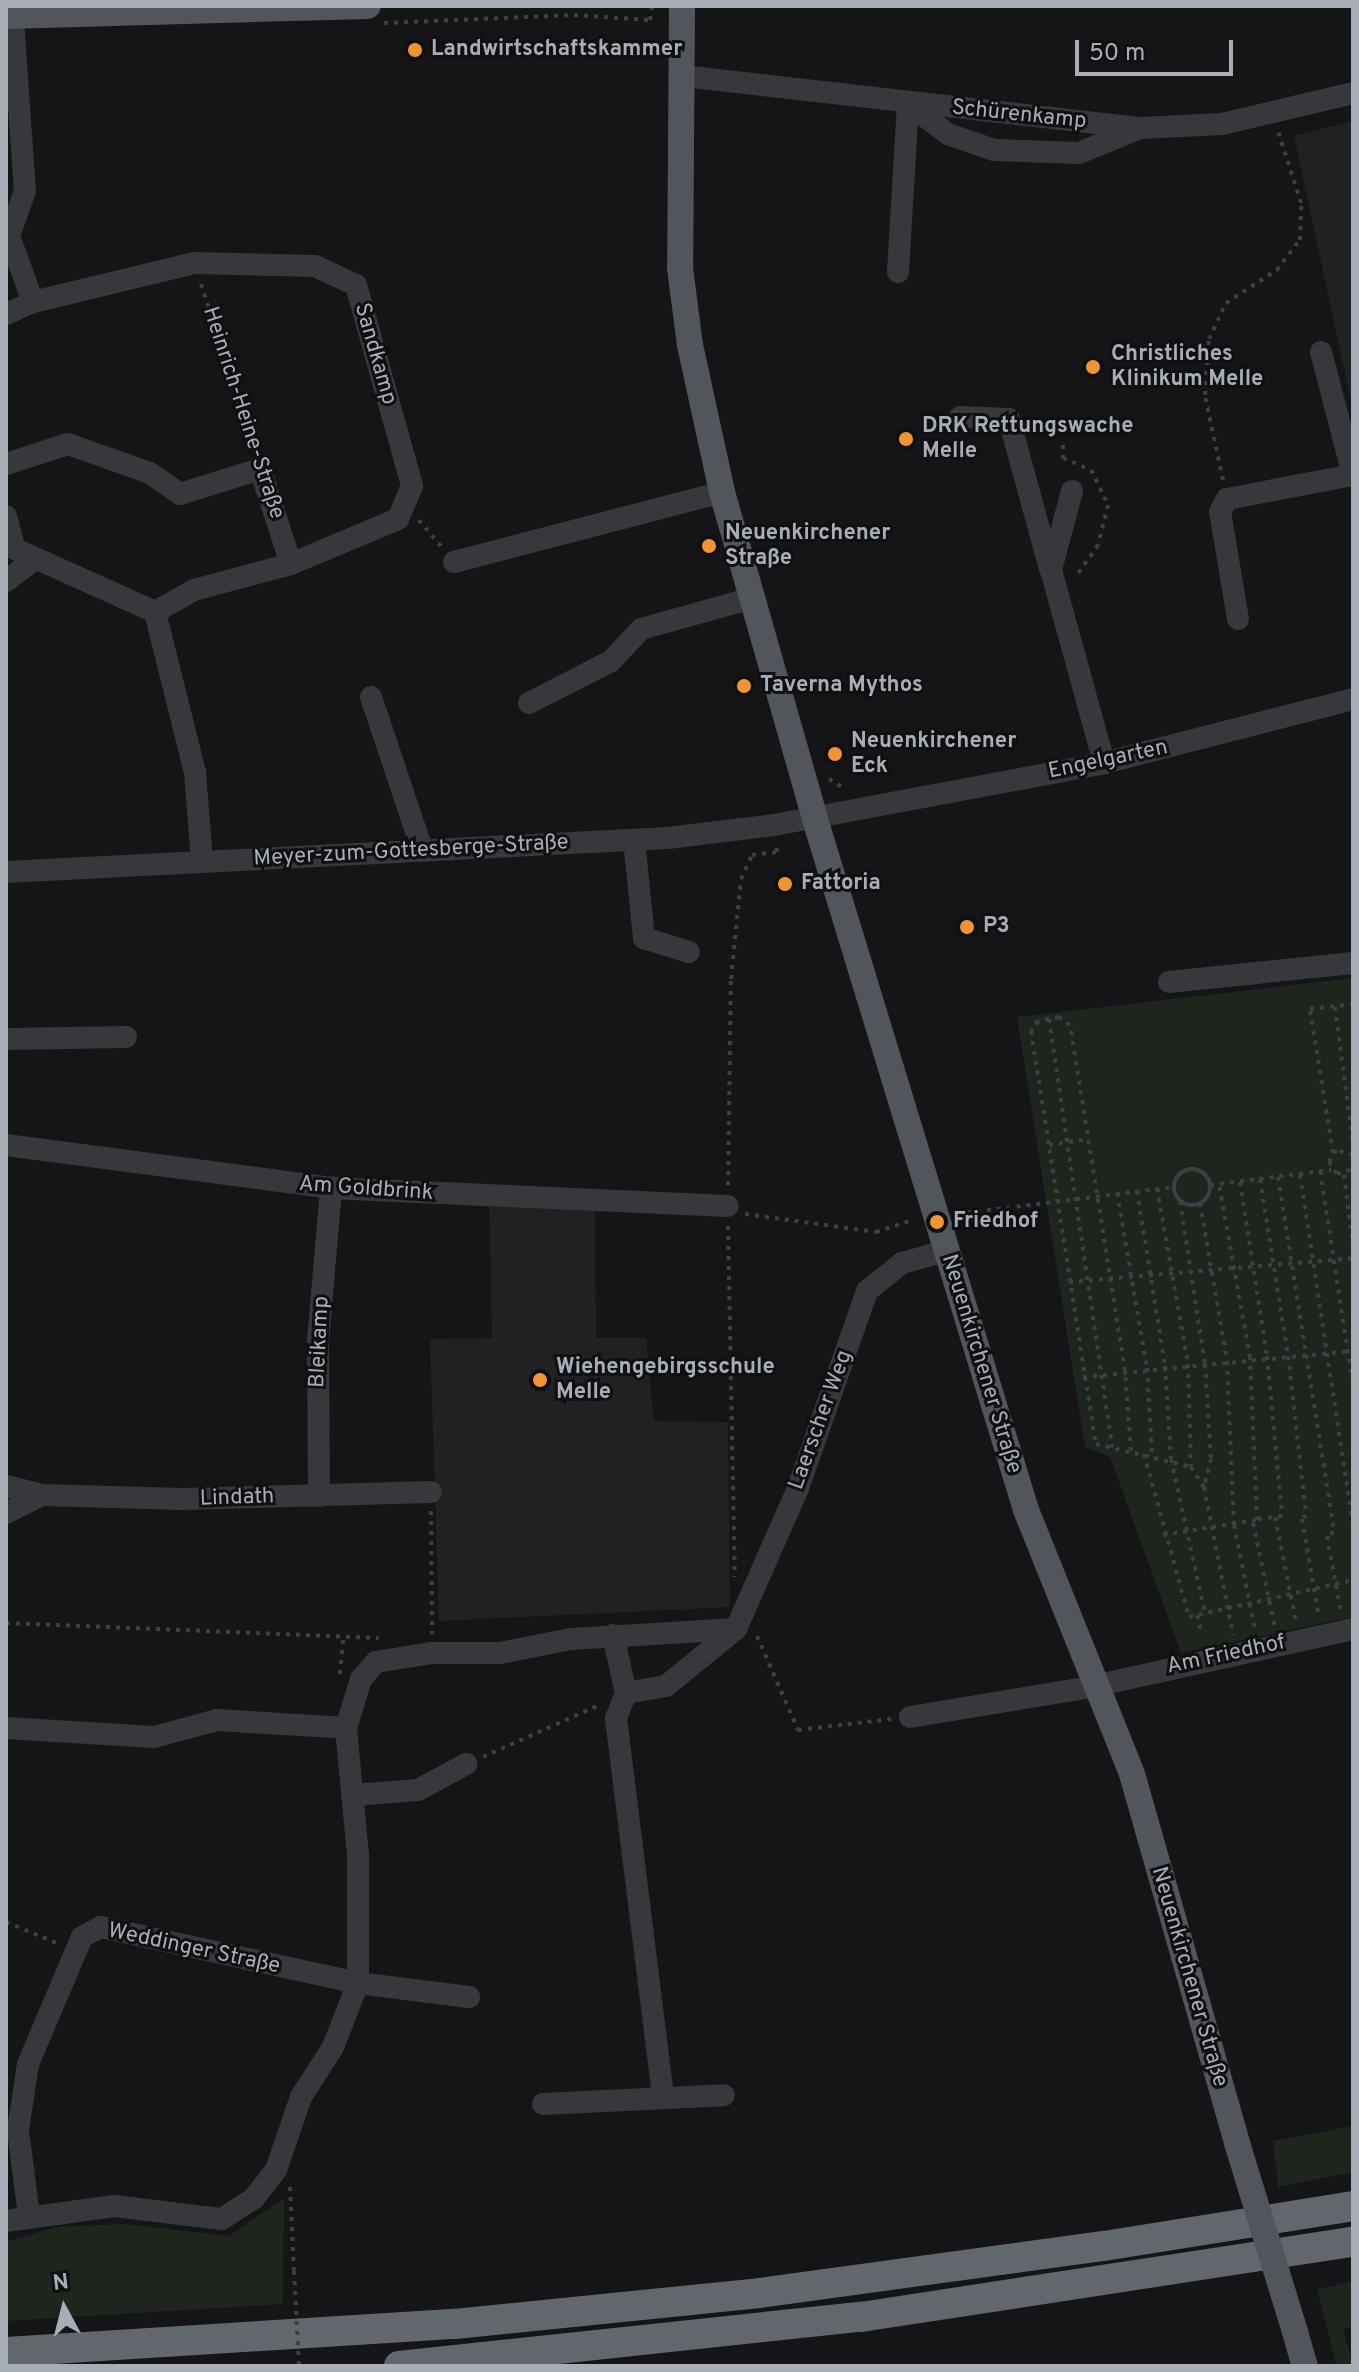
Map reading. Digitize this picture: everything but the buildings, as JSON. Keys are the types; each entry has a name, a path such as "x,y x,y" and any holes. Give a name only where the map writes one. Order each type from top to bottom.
{"highway":[{"path":"6,2352 455,2324 759,2293 1104,2246 1353,2206"},
{"path":"399,2366 861,2317 1353,2242"}],"main road":[{"name":"Neuenkirchener Straße","path":"682,6 680,268 690,345 722,492 814,816 943,1213 945,1251 1026,1510 1099,1684 1132,1774 1224,2100 1305,2366"},
{"path":"10,12 373,14"}],"street":[{"path":"10,12 25,191 9,236 33,302"},
{"name":"Schürenkamp","path":"683,76 1140,128 1222,124 1353,93"},
{"path":"908,104 948,134 994,150 1079,153 1140,128"},
{"path":"898,272 908,104"},
{"name":"Sandkamp","path":"6,314 33,302 194,263 315,266 356,285 412,486 405,502"},
{"path":"1238,619 1220,512 1227,499 1353,475 1321,352"},
{"path":"960,417 1009,419 1104,763"},
{"path":"6,464 68,444 150,473 180,494 260,469"},
{"name":"Heinrich-Heine-Straße","path":"260,469 291,564"},
{"path":"1051,570 1072,491"},
{"path":"454,562 722,492"},
{"path":"155,612 194,590 291,564 398,519 405,502"},
{"path":"6,516 15,549 155,612"},
{"path":"6,581 35,559"},
{"path":"529,703 611,661 641,629 752,598"},
{"path":"155,612 195,772 202,861"},
{"path":"371,697 422,849"},
{"name":"Engelgarten","path":"814,816 1104,763 1353,699"},
{"name":"Meyer-zum-Gottesberge-Straße","path":"6,872 634,840 774,825 814,816"},
{"path":"634,840 644,938 689,952"},
{"path":"1169,982 1353,963"},
{"path":"6,1039 126,1037"},
{"name":"Am Goldbrink","path":"6,1145 331,1188 728,1209"},
{"name":"Bleikamp","path":"319,1496 318,1341 331,1188"},
{"name":"Laerscher Weg","path":"626,1693 666,1686 736,1629 797,1491 867,1291 902,1263 945,1251"},
{"name":"Lindath","path":"6,1486 42,1495 319,1496 431,1492"},
{"name":"Lindath","path":"6,1513 42,1495"},
{"name":"Am Friedhof","path":"910,1717 1099,1684 1347,1622"},
{"path":"6,2221 114,2206 222,2219 254,2198 276,2170 301,2097 333,2047 358,1983 354,1795 346,1728 361,1679 376,1662 432,1653 500,1653 613,1635 736,1629"},
{"path":"613,1635 626,1693 616,1718 663,2096"},
{"path":"6,1728 154,1737 217,1720 346,1728"},
{"path":"354,1795 418,1790 466,1764"},
{"name":"Weddinger Straße","path":"29,2216 18,2130 28,2064 82,1937 101,1927 358,1983"},
{"path":"358,1983 469,1997"},
{"path":"543,2104 724,2095"}],"path":[{"path":"373,14 574,15 650,20 652,6"},
{"path":"1227,499 1205,395 1209,339 1226,303 1290,258 1302,224 1296,181 1271,114"},
{"name":"Heinrich-Heine-Straße","path":"194,263 260,469"},
{"path":"1063,445 1063,458 1091,470 1108,505 1098,545 1072,580"},
{"path":"405,502 454,562"},
{"path":"735,1583 728,1209 735,924 741,879 752,855 777,852 774,825"},
{"path":"1331,1170 1333,1153 1310,1009 1353,1004"},
{"path":"1335,1006 1353,1143"},
{"path":"1131,1451 1125,1371 1070,1025 1059,1017 1038,1021 1031,1031 1083,1377 1096,1444 1144,1454 1171,1459 1191,1467"},
{"path":"1049,1019 1104,1373 1112,1447"},
{"path":"1049,1145 1089,1139"},
{"path":"1333,1153 1344,1149 1353,1155"},
{"path":"1210,1185 1203,1173 1192,1169 1177,1177 1173,1187 1180,1201 1205,1364 1211,1459 1204,1487 1233,1637"},
{"path":"1344,1175 1353,1169"},
{"path":"1210,1185 1331,1170 1344,1175"},
{"path":"1320,1171 1351,1351 1353,1385"},
{"path":"1300,1175 1353,1527"},
{"path":"1344,1175 1353,1246"},
{"path":"1278,1177 1294,1263 1334,1532 1327,1536 1347,1622"},
{"path":"1260,1179 1288,1356 1319,1619"},
{"path":"1163,1535 1282,1516 1267,1356 1240,1182"},
{"path":"1219,1184 1250,1358 1255,1521 1275,1628"},
{"path":"1210,1185 1200,1203 1227,1361 1234,1525 1256,1632"},
{"path":"728,1209 876,1232 943,1213 1173,1187"},
{"path":"1157,1188 1188,1364 1191,1467 1204,1487"},
{"path":"1137,1191 1165,1366 1171,1459 1205,1613"},
{"path":"1117,1193 1147,1368 1152,1455"},
{"path":"1180,1201 1200,1203"},
{"path":"1069,1282 1353,1258"},
{"path":"1083,1377 1267,1356 1351,1351"},
{"path":"1144,1454 1163,1535 1189,1617 1353,1580"},
{"path":"431,1492 432,1653"},
{"path":"1275,1517 1297,1624"},
{"path":"1197,1615 1201,1633"},
{"path":"6,1623 343,1636"},
{"path":"736,1629 755,1631 798,1730 910,1717"},
{"path":"466,1764 626,1693"},
{"path":"6,1922 76,1951"},
{"path":"289,2181 299,2366"}],"shaded area":[{"path":"1353,121 1353,411 1294,136"},
{"path":"1353,978 1353,1617 1181,1653 1110,1457 1085,1447 1017,1017"},
{"name":"Wiehengebirgsschule Melle","path":"489,1202 595,1204 596,1338 646,1338 654,1421 728,1422 730,1607 439,1621 430,1339 492,1338"},
{"path":"1353,2126 1353,2172 1278,2187 1273,2141"},
{"path":"284,2199 283,2304 6,2321 6,2242 55,2227 126,2224 228,2236"},
{"path":"1353,2282 1353,2327 1343,2329 1353,2366 1337,2366 1317,2289"}],"place":[{"name":"Landwirtschaftskammer","path":"415,50"},
{"name":"Christliches Klinikum Melle","path":"1093,367"},
{"name":"DRK Rettungswache Melle","path":"906,439"},
{"name":"Neuenkirchener Straße","path":"709,546"},
{"name":"Taverna Mythos","path":"744,686"},
{"name":"Neuenkirchener Eck","path":"835,754"},
{"name":"Fattoria","path":"785,884"},
{"name":"P3","path":"967,927"},
{"name":"Friedhof","path":"937,1222"},
{"name":"Wiehengebirgsschule Melle","path":"540,1380"}]}
